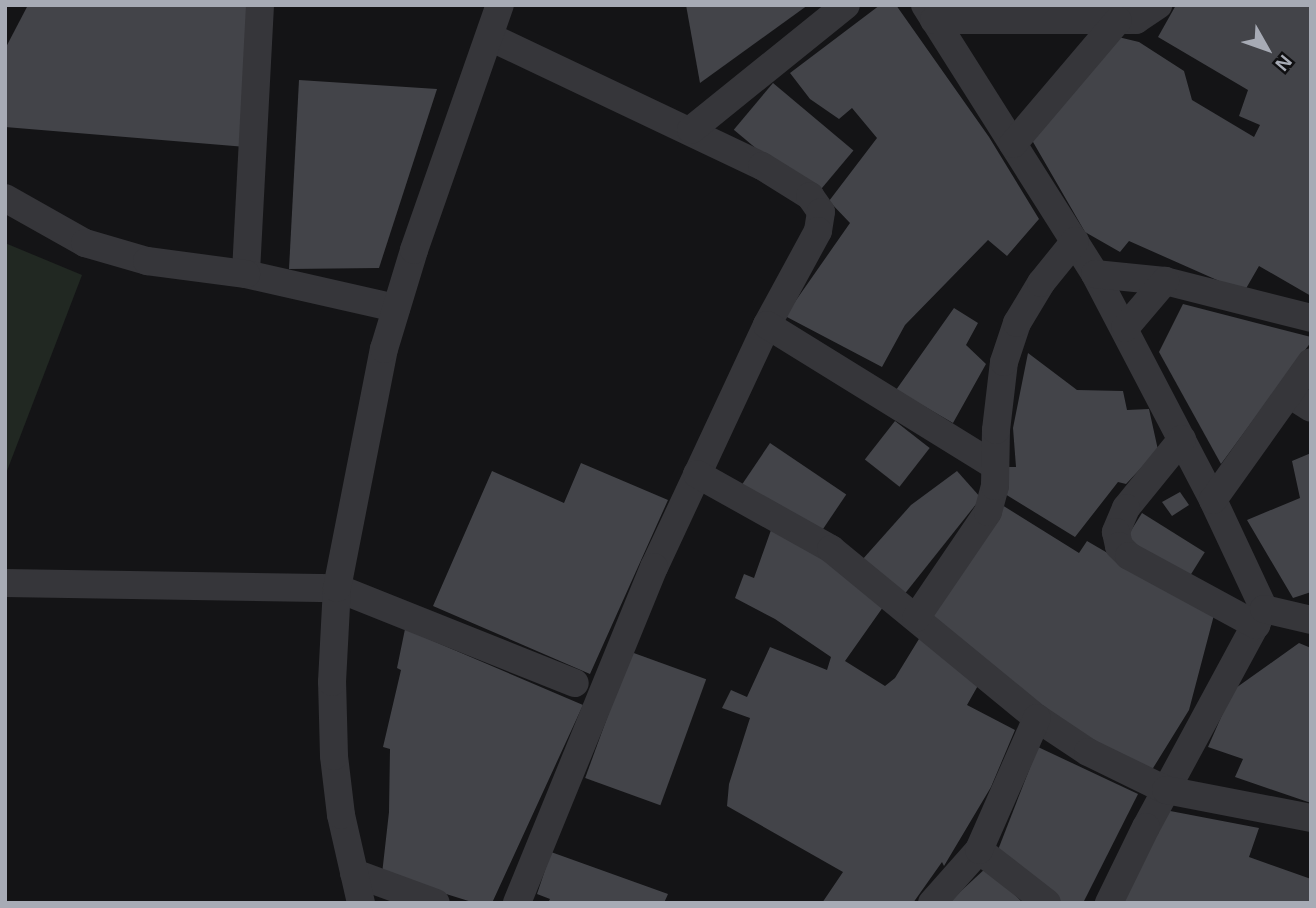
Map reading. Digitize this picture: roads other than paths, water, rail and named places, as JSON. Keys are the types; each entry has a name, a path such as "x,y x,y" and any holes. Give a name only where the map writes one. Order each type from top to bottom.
{"street":[{"path":"246,274 260,5"},
{"path":"361,903 341,815 334,756 332,682 337,588 363,449 396,308 500,5"},
{"path":"691,130 846,5"},
{"path":"929,13 1136,20 1158,5"},
{"path":"929,13 1095,274 1125,328 1213,500 1260,617"},
{"path":"1013,144 1118,20"},
{"path":"490,37 691,130 762,166 810,196 821,212 818,231 767,326 654,567 517,903"},
{"path":"5,198 85,243 148,261 246,274 396,308"},
{"path":"916,618 988,512 995,486 1004,362 1017,323 1041,283 1074,241"},
{"path":"1095,274 1165,281 1311,318"},
{"path":"1125,328 1165,281"},
{"path":"767,326 995,466"},
{"path":"1213,500 1300,401 1311,362"},
{"path":"1182,439 1126,508 1116,532 1119,546 1129,556 1260,617 1311,620"},
{"path":"697,474 831,549 1037,718 1088,752 1166,790 1311,818"},
{"path":"5,583 337,588 575,683"},
{"path":"1108,903 1260,617"},
{"path":"932,903 979,850 1037,718"},
{"path":"979,850 1047,903"},
{"path":"354,873 436,903"}]}
